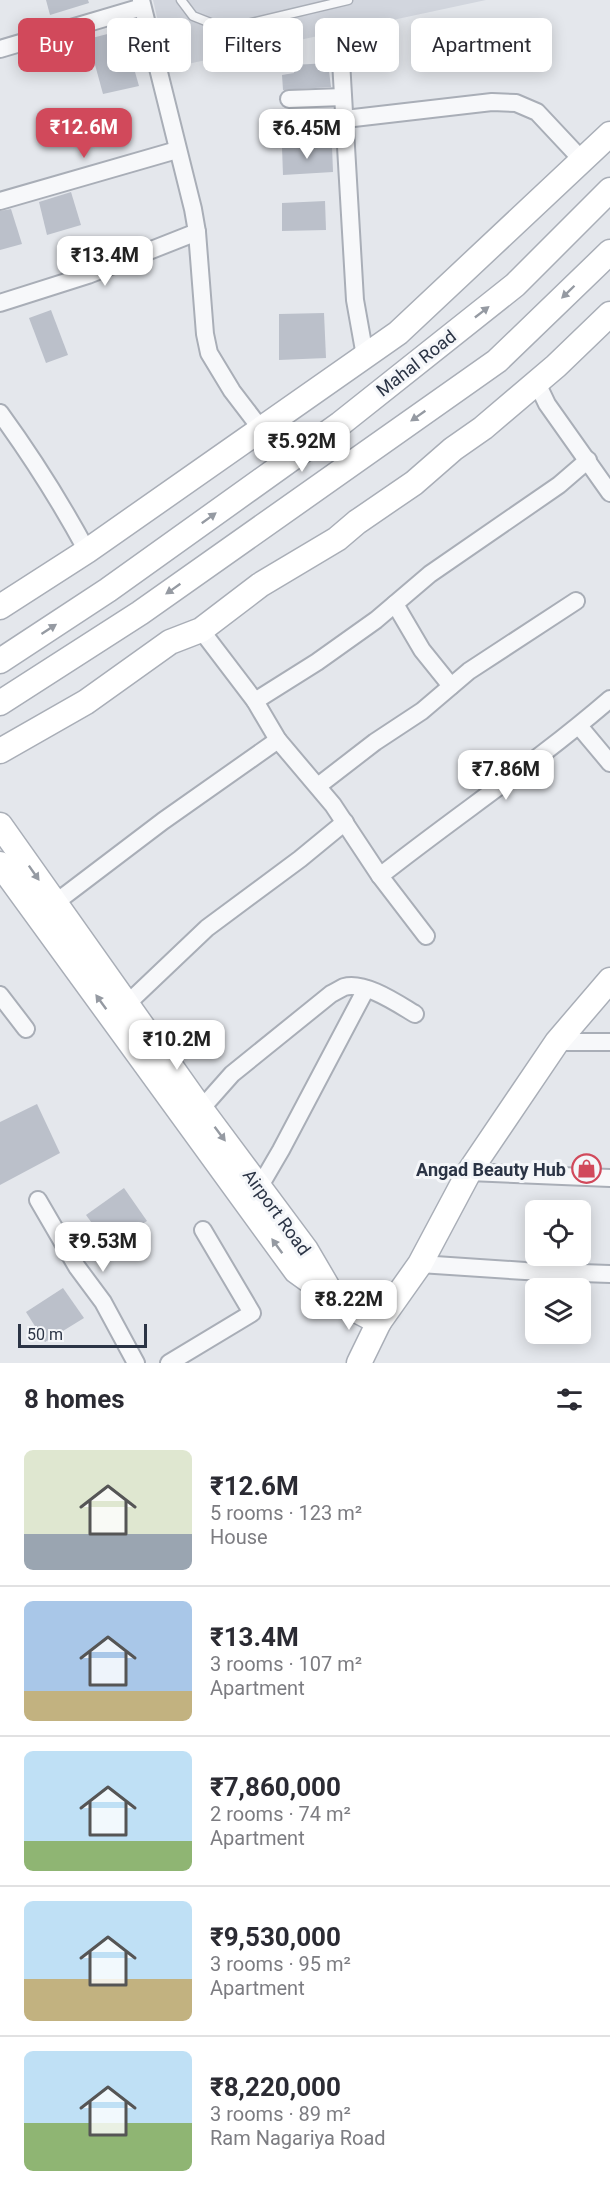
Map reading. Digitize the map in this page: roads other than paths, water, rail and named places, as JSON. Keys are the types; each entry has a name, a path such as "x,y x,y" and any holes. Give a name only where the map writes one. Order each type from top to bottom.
{"street":[{"path":"0,49 142,3 197,232 205,334 209,353 232,391 261,429"},
{"path":"342,72 355,300 365,356"},
{"path":"289,99 343,96"},
{"path":"345,119 492,102 516,103 537,112 582,160"},
{"path":"0,607 87,551 398,333 610,134"},
{"path":"0,201 177,150"},
{"name":"Mahal Road","path":"0,661 108,590 340,424 515,285 610,190"},
{"path":"0,303 88,275 197,232"},
{"path":"0,703 140,613 497,361 610,252"},
{"path":"0,751 86,702 170,642 201,630 261,585 337,539 357,522 414,483 537,383 610,314"},
{"path":"537,383 548,404 610,493"},
{"path":"0,413 24,446 87,551"},
{"path":"255,701 317,662 395,604 430,574 559,485 588,460"},
{"path":"318,786 375,742 422,711 469,671 576,602"},
{"path":"395,604 422,650 451,686"},
{"path":"201,630 255,701 278,740 318,786 345,822 380,876 426,936"},
{"path":"380,876 579,726 610,699"},
{"path":"579,726 610,763"},
{"path":"55,903 163,821 278,740"},
{"path":"127,1004 207,928 300,859 345,822"},
{"name":"Airport Road","path":"0,825 201,1109 306,1250 335,1299"},
{"name":"Airport Road","path":"0,864 296,1271 335,1299"},
{"path":"357,1361 379,1322 420,1264 469,1172 557,1042 610,980"},
{"path":"201,1109 232,1074 331,994 346,987 366,989 380,994 415,1014"},
{"path":"260,1186 366,989"},
{"path":"0,995 26,1029"},
{"path":"557,1042 610,1042"},
{"path":"469,1172 610,1178"},
{"path":"38,1200 77,1268 103,1302 136,1363"},
{"path":"169,1363 252,1313 203,1230"},
{"path":"420,1264 610,1274"},
{"path":"335,1299 379,1322"}],"lane":[{"path":"182,0 193,16 226,29 343,0"}],"place":[{"name":"Angad Beauty Hub","path":"587,1169"}]}
